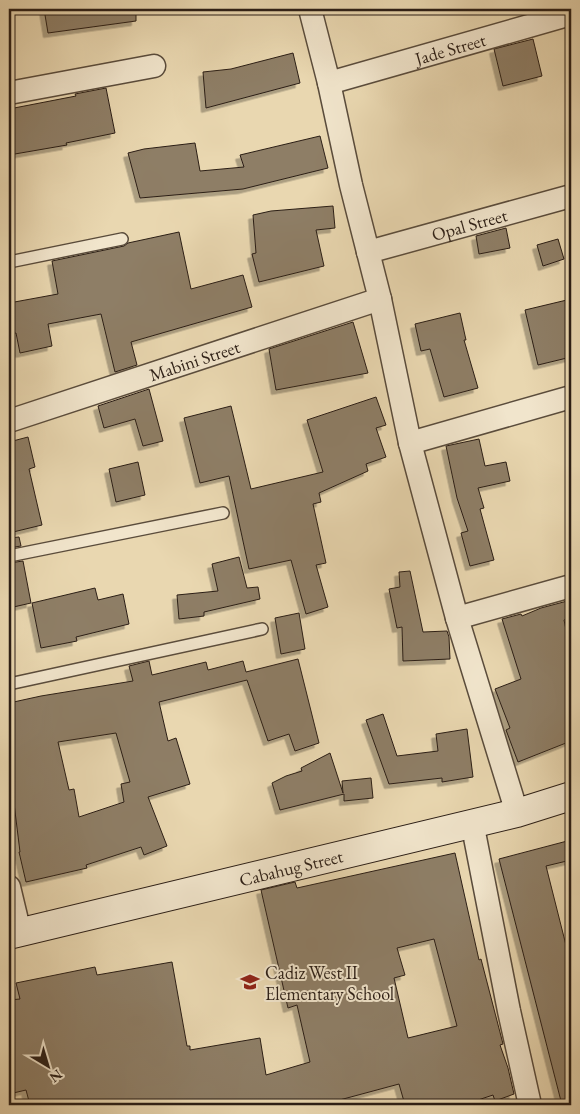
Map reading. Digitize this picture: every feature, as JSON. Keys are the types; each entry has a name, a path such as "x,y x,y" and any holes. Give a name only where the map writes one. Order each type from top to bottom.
{"street":[{"path":"310,9 329,83 351,186 380,299 410,442 457,618 518,813"},
{"name":"Jade Street","path":"329,83 571,14"},
{"path":"9,93 154,66"},
{"name":"Opal Street","path":"368,252 571,196"},
{"name":"Mabini Street","path":"9,421 380,299"},
{"path":"410,442 571,398"},
{"path":"457,618 571,586"},
{"name":"Cabahug Street","path":"14,934 472,822 518,813 571,796"},
{"path":"472,822 509,1011 530,1105"},
{"path":"9,887 14,934"}],"lane":[{"path":"9,262 122,239"},
{"path":"9,556 223,513"},
{"path":"9,684 262,629"}],"building":[{"path":"44,9 136,9 136,21 48,33"},
{"path":"533,39 542,76 503,86 494,49"},
{"path":"293,53 300,83 206,108 203,72 231,69"},
{"path":"106,88 115,133 66,143 67,145 9,155 9,109"},
{"path":"320,136 328,168 243,189 140,198 128,153 144,149 195,143 200,171 244,167 240,155"},
{"path":"333,206 335,228 316,230 324,266 259,282 252,254 256,253 253,215 271,211"},
{"path":"506,228 510,248 479,254 476,236"},
{"path":"179,232 191,289 243,275 252,307 131,342 137,365 115,372 101,314 48,324 52,346 20,353 16,333 9,334 9,303 58,294 52,261"},
{"path":"558,239 564,259 543,266 537,245"},
{"path":"571,299 571,357 538,365 525,310"},
{"path":"460,313 466,340 464,340 478,388 444,397 430,349 421,351 415,324"},
{"path":"353,322 368,373 276,390 269,349"},
{"path":"149,389 163,441 143,446 135,419 104,428 98,406"},
{"path":"376,397 386,425 376,428 386,457 366,464 368,471 319,493 321,502 313,504 326,563 316,565 328,607 306,614 291,560 249,569 229,476 200,483 184,418 231,406 251,489 323,472 307,420"},
{"path":"28,437 35,467 29,469 42,525 9,533 9,442"},
{"path":"479,439 485,466 506,462 510,481 478,488 484,508 480,509 494,560 470,566 461,533 468,531 457,498 446,446"},
{"path":"138,462 145,495 116,502 109,469"},
{"path":"19,537 21,546 9,548 9,538"},
{"path":"239,557 247,588 258,587 260,599 204,612 204,616 179,619 177,595 218,591 212,564"},
{"path":"23,561 31,603 9,608 9,563"},
{"path":"410,571 423,632 447,631 450,659 403,661 402,627 397,628 389,589 400,587 399,572"},
{"path":"95,588 98,600 123,594 129,624 76,637 77,641 41,648 32,603"},
{"path":"571,600 571,617 564,620 571,654 571,741 518,762 506,730 510,728 495,689 521,679 502,619 521,614 522,616 541,608"},
{"path":"299,613 305,649 281,654 275,618"},
{"path":"298,659 319,743 295,751 289,734 268,741 247,680 159,702 168,741 176,738 190,784 148,797 167,846 144,855 141,847 86,865 87,868 26,882 19,852 11,779 9,780 9,703 133,681 129,666 149,661 152,675 206,662 208,670 243,661 246,672","holes":["116,733 130,782 121,784 124,802 79,817 74,789 69,790 58,742"]},
{"path":"383,714 397,756 438,751 436,734 467,729 473,777 442,782 442,778 389,784 366,720"},
{"path":"330,753 343,793 342,781 371,778 373,798 344,801 344,794 280,810 272,783 302,771 301,768"},
{"path":"571,840 571,860 546,866 571,965 571,1105 562,1105 499,859"},
{"name":"Cadiz West II Elementary School","path":"455,853 479,960 481,959 503,1044 500,1045 514,1094 495,1101 493,1095 463,1105 405,1105 399,1084 321,1105 30,1105 26,1090 9,1094 9,1000 20,999 16,983 95,967 97,975 172,962 187,1046 190,1046 190,1050 260,1038 266,1075 310,1062 297,1005 288,1008 261,890 295,882 297,888","holes":["434,939 457,1026 408,1038 394,978 405,975 397,948"]}],"place":[{"name":"Cadiz West II Elementary School","path":"250,982"}]}
